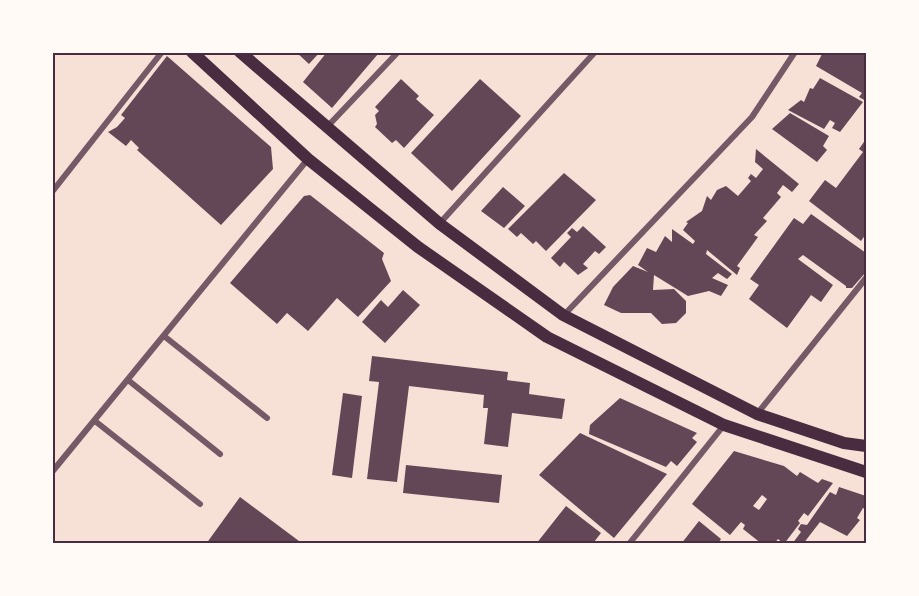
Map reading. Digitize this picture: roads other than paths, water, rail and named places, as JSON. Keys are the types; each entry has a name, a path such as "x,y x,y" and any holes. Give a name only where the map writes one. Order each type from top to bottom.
{"main road":[{"path":"192,52 308,159 418,247 548,337 724,425 867,472"},
{"path":"240,52 326,129 440,224 563,315 757,414 844,443 867,446"}],"street":[{"path":"52,192 162,52"},
{"path":"326,129 398,52"},
{"path":"440,224 595,52"},
{"path":"563,315 752,117 795,52"},
{"path":"52,472 308,159"},
{"path":"757,414 867,278"},
{"path":"164,336 267,418"},
{"path":"128,380 220,454"},
{"path":"95,421 200,504"},
{"path":"629,543 724,425"}]}
